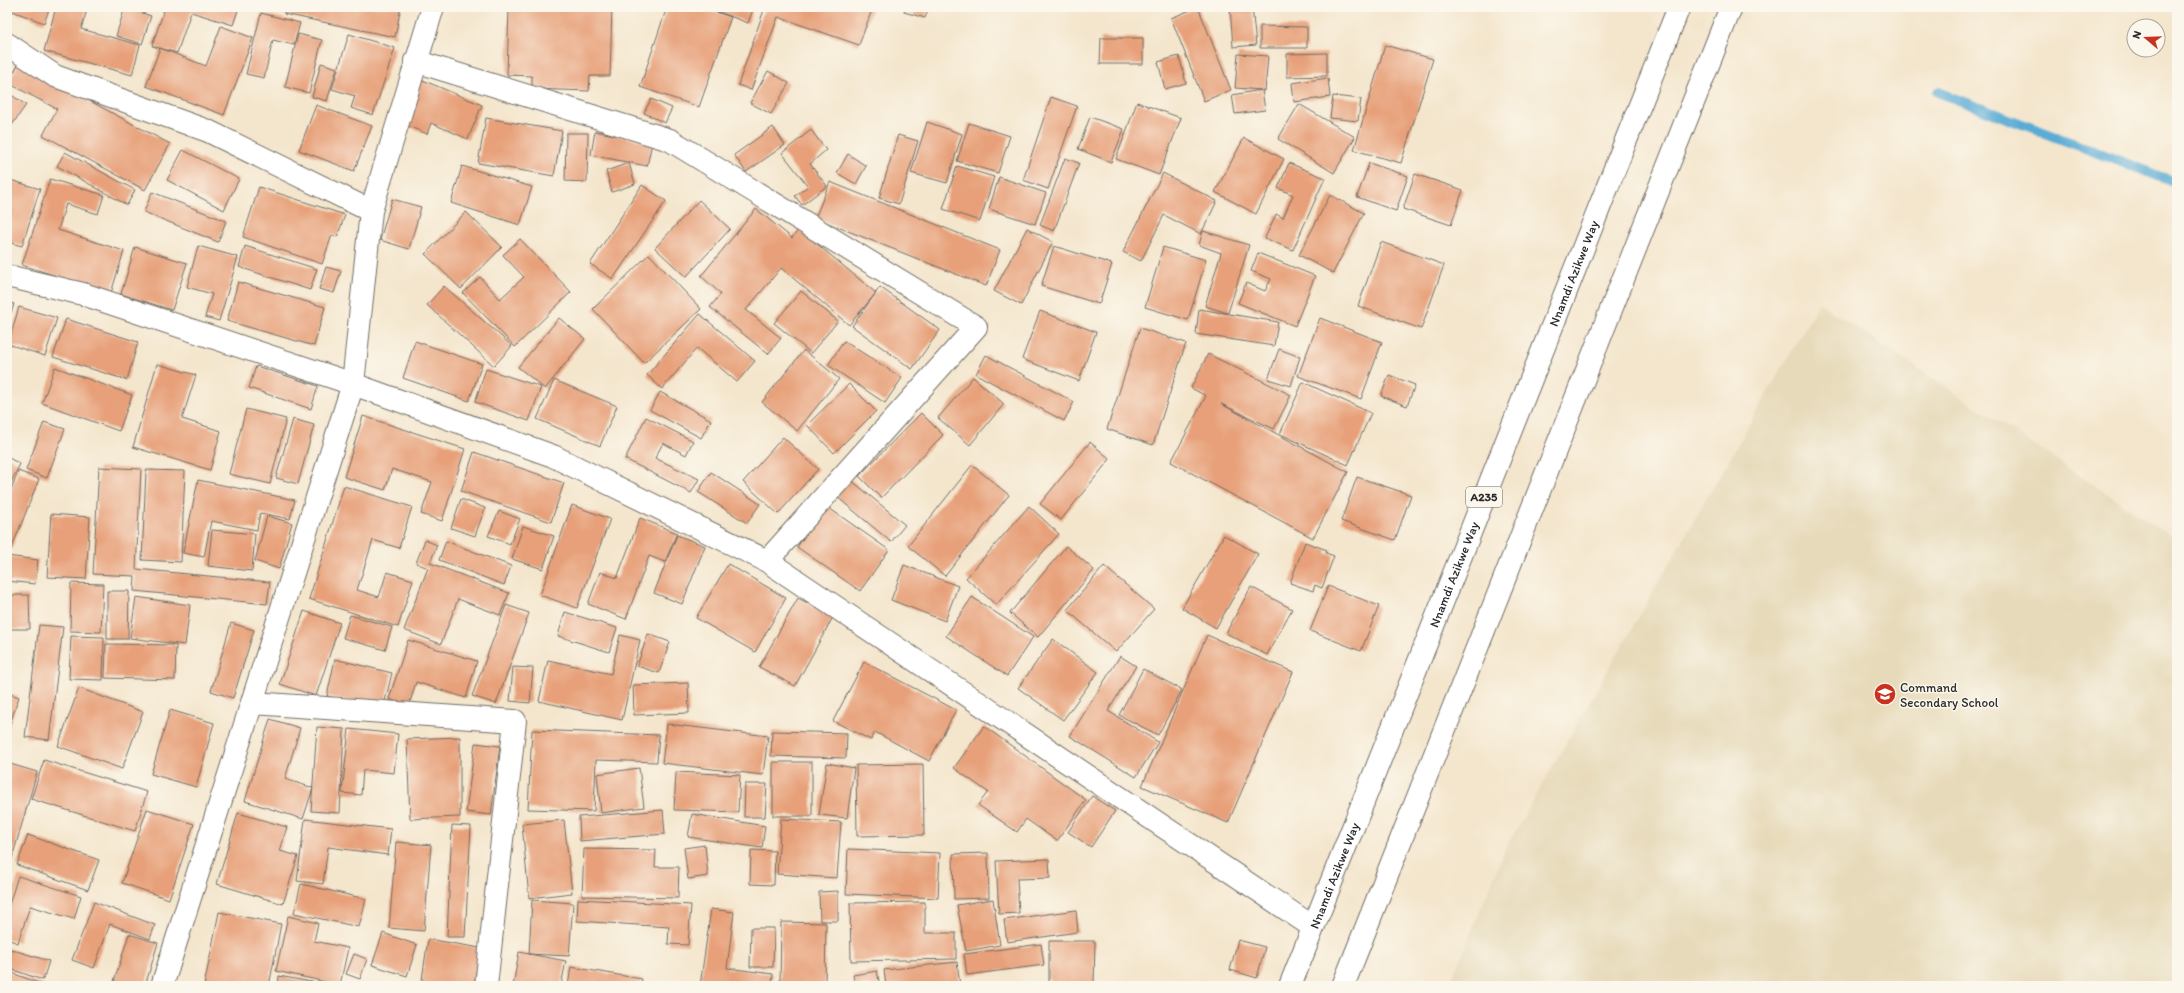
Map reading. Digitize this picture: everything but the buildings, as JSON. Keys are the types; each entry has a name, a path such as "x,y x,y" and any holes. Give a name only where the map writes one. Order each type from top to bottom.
{"main road":[{"path":"162,986 353,384 371,211 432,7"},
{"name":"Nnamdi Azikwe Way","path":"1290,986 1679,7"},
{"path":"1343,986 1731,7"},
{"path":"7,44 55,76 208,131 371,211"},
{"path":"415,61 670,140 976,327 767,560"},
{"path":"7,276 83,294 353,384 553,456 767,560 1313,927"},
{"path":"253,702 515,721 486,986"}],"shaded area":[{"name":"Command Secondary School","path":"1819,303 2177,540 2177,986 1449,986 1505,849"}],"waterway":[{"path":"1938,92 2177,183"}],"place":[{"name":"Command Secondary School","path":"1885,694"}]}
